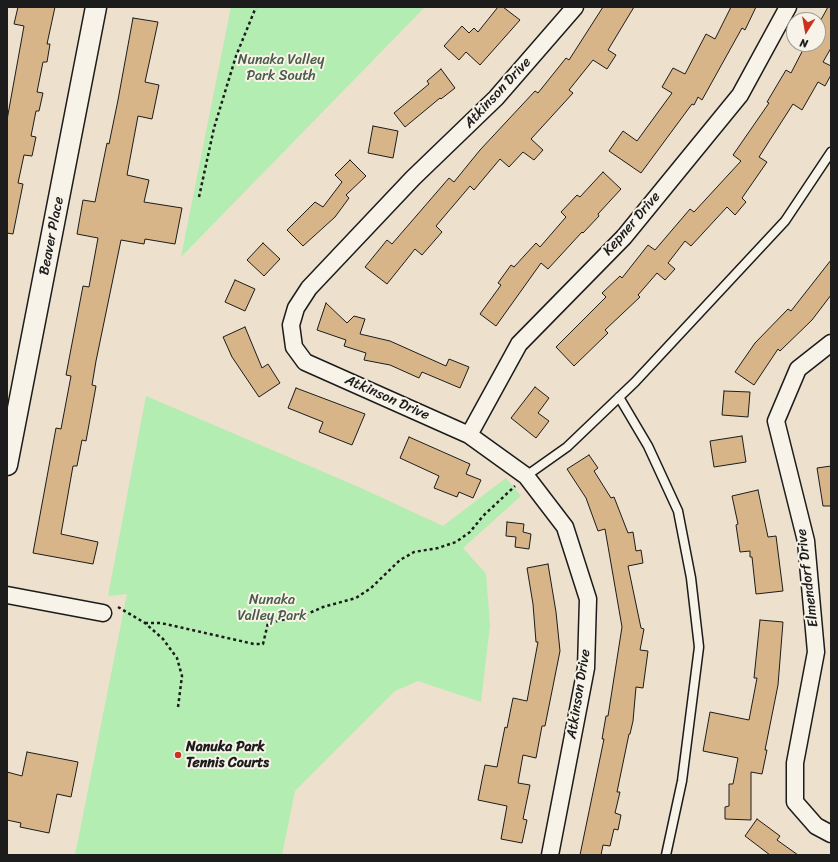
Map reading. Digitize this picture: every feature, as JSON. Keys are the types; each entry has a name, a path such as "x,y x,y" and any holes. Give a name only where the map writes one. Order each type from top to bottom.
{"street":[{"name":"Beaver Place","path":"7,465 96,7"},
{"name":"Atkinson Drive","path":"550,855 586,668 588,599 565,527 526,476 469,435 304,362 294,348 291,325 296,308 309,288 413,178 496,98 576,7"},
{"name":"Kepner Drive","path":"469,435 519,344 624,237 740,95 788,7"},
{"name":"Elmendorf Drive","path":"831,343 798,369 776,421 806,541 816,652 795,763 795,802 816,826 831,834"},
{"path":"7,595 103,613"}],"lane":[{"path":"526,476 567,447 619,397 784,221 831,152"},
{"path":"619,397 648,446 678,511 691,578 698,648 682,781 666,855"}],"path":[{"path":"199,197 214,128 236,56 256,7"},
{"path":"145,623 161,623 254,644 263,644 268,623 305,615 323,607 356,598 371,588 400,560 414,552 438,548 456,542 470,532 483,516 526,476"},
{"path":"103,613 105,604 121,607 145,623 163,639 177,658 182,676 182,690 178,707"}],"green space":[{"name":"Nunaka Valley Park South","path":"231,7 425,7 181,257"},
{"name":"Nunaka Valley Park","path":"146,396 361,488 443,526 506,478 521,496 463,548 486,574 490,625 481,702 418,681 395,691 295,791 282,855 75,855 127,594 108,596"}],"building":[{"path":"18,7 55,7 47,44 50,44 47,62 43,62 37,92 43,93 39,111 36,111 31,136 36,137 32,156 24,155 18,183 23,184 13,234 7,233 7,120 24,26 14,24"},
{"path":"498,7 503,7 520,20 480,65 466,52 459,60 444,46 462,26 469,33 474,28 478,32"},
{"path":"603,7 634,7 608,50 616,55 607,69 593,60 569,90 573,93 531,139 543,150 534,160 523,152 509,167 500,159 474,190 470,186 436,226 442,232 422,255 415,249 387,284 365,267 387,240 392,244 449,178 454,182 480,150 535,91 538,93 566,58 569,60"},
{"path":"731,7 756,7 745,30 742,28 702,100 698,97 694,105 692,104 641,173 609,151 623,131 637,141 672,93 662,87 673,68 685,74 706,34 715,39"},
{"path":"828,7 831,7 831,48 823,62 831,66 831,75 825,86 818,82 802,110 793,104 759,157 767,162 742,198 746,202 735,215 727,207 691,246 685,241 668,263 675,269 665,280 657,273 638,295 640,297 605,330 608,333 574,366 556,347 606,297 602,293 620,276 622,278 648,245 655,250 690,209 694,212 741,161 733,155 769,103 767,102 786,70 791,73 802,52 826,52 825,12"},
{"path":"133,18 158,22 145,82 159,85 152,119 138,116 127,175 149,180 144,202 182,208 175,244 145,239 144,244 121,240 96,361 92,385 96,386 86,441 82,440 77,466 73,466 61,534 98,542 93,564 33,553 56,428 61,429 71,376 66,375 83,286 89,287 98,238 77,234 83,200 95,202 107,143 109,144"},
{"path":"441,69 455,88 441,99 440,98 405,127 394,113 429,84 427,81"},
{"path":"373,126 398,131 393,158 368,153"},
{"path":"350,160 366,176 346,195 349,198 335,217 303,246 287,230 315,202 323,207 342,182 335,175"},
{"path":"603,172 621,189 598,214 599,216 548,269 541,263 496,326 480,314 501,285 498,283 511,265 514,267 536,243 540,247 566,217 561,212 577,195 580,197"},
{"path":"263,243 280,259 264,276 247,260"},
{"path":"831,260 831,295 812,320 780,351 778,349 754,385 735,372 755,343 788,309 791,311"},
{"path":"235,280 255,289 245,311 225,302"},
{"path":"326,303 347,323 354,316 365,319 360,334 390,341 446,366 449,359 469,367 460,388 422,372 419,378 390,365 364,360 366,353 344,346 346,340 317,330"},
{"path":"245,327 262,368 268,364 280,383 259,397 232,357 223,337"},
{"path":"535,387 549,398 538,413 549,421 536,438 511,418"},
{"path":"296,388 365,414 352,445 319,432 323,422 288,408"},
{"path":"724,391 750,392 748,417 722,415"},
{"path":"742,436 746,462 714,467 710,441"},
{"path":"409,437 470,464 466,474 481,480 473,498 459,492 457,497 434,488 439,476 400,458"},
{"path":"589,455 598,468 594,471 611,498 614,497 628,533 633,532 636,551 641,550 643,563 628,566 641,628 644,629 640,650 648,651 643,688 636,687 633,721 617,792 620,792 615,813 621,815 618,830 614,829 610,846 603,845 601,855 580,855 604,739 602,739 606,716 608,716 622,627 605,529 598,531 586,498 567,469"},
{"path":"831,466 831,506 823,506 817,468"},
{"path":"758,490 768,537 776,536 783,591 756,594 750,551 740,552 736,525 738,524 732,496"},
{"path":"507,522 524,524 523,532 531,534 529,549 515,547 516,537 506,536"},
{"path":"548,564 556,612 560,651 545,726 542,726 536,758 523,755 518,783 530,785 523,819 527,820 522,843 501,839 507,806 478,800 485,765 497,767 505,727 507,728 513,698 527,701 538,642 536,642 533,604 527,568"},
{"path":"760,620 783,622 778,685 765,750 767,750 762,774 751,772 751,820 725,819 725,807 729,806 729,784 733,784 738,758 703,751 710,712 749,720 757,678 754,678"},
{"path":"27,752 78,762 71,797 57,794 49,833 20,827 21,823 7,820 7,772 22,776"},
{"path":"757,819 780,836 777,840 798,855 770,855 745,836"}],"place":[{"name":"Nanuka Park Tennis Courts","path":"178,755"}]}
